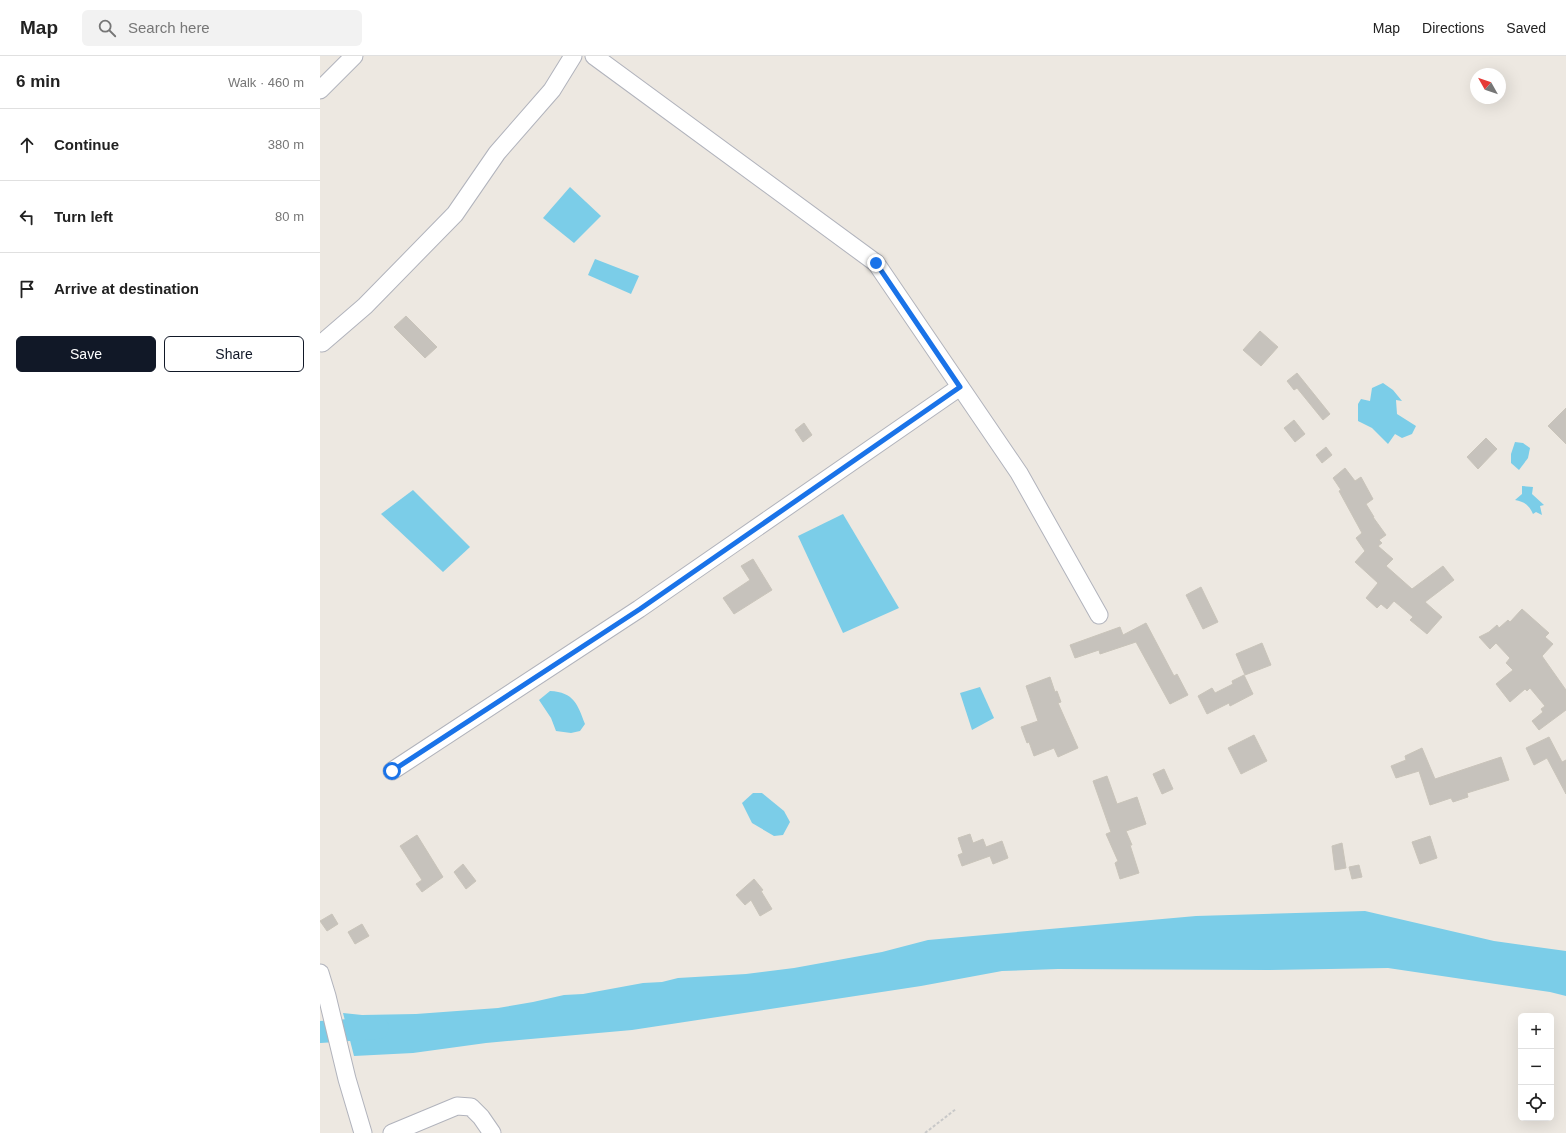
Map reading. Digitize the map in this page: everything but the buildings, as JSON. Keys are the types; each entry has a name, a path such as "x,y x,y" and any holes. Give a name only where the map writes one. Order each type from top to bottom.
{"street":[{"path":"320,90 354,56"},
{"path":"322,343 365,306 455,214 497,152 552,90 573,56"},
{"path":"594,56 876,263 1019,473 1099,615"},
{"path":"392,771 640,609 960,387"},
{"path":"320,973 327,996 346,1079 363,1133"},
{"path":"392,1133 457,1106 470,1108 481,1117 492,1133"}],"path":[{"path":"925,1133 956,1109"}],"water":[{"path":"570,187 601,216 574,243 543,218"},
{"path":"595,259 639,276 631,294 588,275"},
{"path":"1383,383 1393,390 1402,401 1396,400 1397,414 1416,426 1412,434 1402,438 1395,434 1388,444 1372,428 1358,421 1358,404 1361,399 1370,401 1372,388"},
{"path":"1515,442 1523,443 1530,448 1528,458 1519,470 1511,463 1511,454"},
{"path":"1522,486 1533,487 1532,494 1544,505 1540,506 1542,515 1536,512 1533,514 1526,504 1515,500 1522,494"},
{"path":"413,490 470,547 443,572 381,514"},
{"path":"843,514 899,608 843,633 798,536"},
{"path":"980,687 994,718 972,730 960,693"},
{"path":"550,691 565,694 577,705 585,724 580,731 571,733 556,731 551,718 539,700"},
{"path":"753,793 762,793 784,811 790,822 783,835 774,836 752,823 742,803"},
{"path":"1365,911 1494,941 1566,951 1566,996 1550,992 1388,968 1267,970 1058,969 1002,971 921,986 632,1030 486,1043 413,1053 354,1056 343,1013 362,1015 416,1014 498,1008 564,995 583,994 643,983 662,982 678,978 746,974 794,968 882,952 928,940 1196,916"}],"waterway":[{"path":"320,1032 378,1028"}],"route":[{"path":"392,771 640,609 960,387 876,263"}]}
